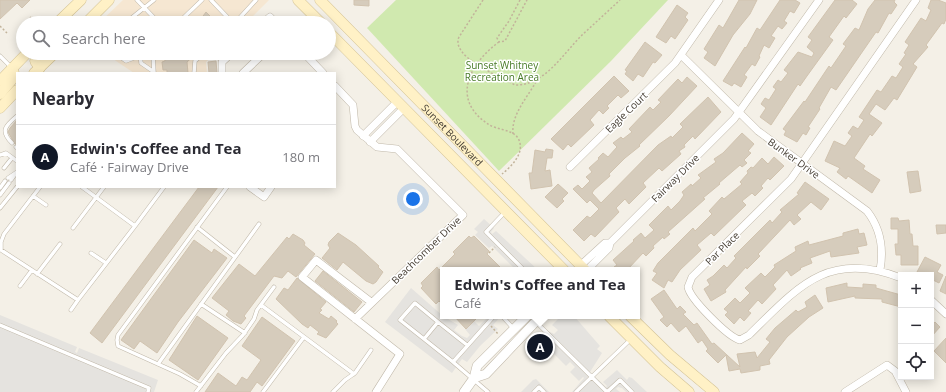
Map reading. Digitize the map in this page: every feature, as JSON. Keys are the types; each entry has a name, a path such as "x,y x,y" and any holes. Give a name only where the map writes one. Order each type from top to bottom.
{"main road":[{"path":"64,16 81,0"},
{"path":"93,16 109,0"},
{"path":"298,0 314,16"},
{"name":"Sunset Boulevard","path":"320,0 336,16"},
{"name":"Sunset Boulevard","path":"336,16 580,267"},
{"name":"Sunset Boulevard","path":"336,39 561,267"},
{"path":"0,81 20,60"},
{"path":"36,60 40,71 49,60"},
{"path":"0,94 14,79 15,74 12,68"},
{"path":"0,108 16,91"},
{"path":"612,319 631,339 689,392"},
{"path":"633,319 670,355 714,392"}],"street":[{"name":"Eagle Court","path":"570,167 670,69 719,0"},
{"name":"Fairway Drive","path":"584,267 605,243 610,243 717,137 739,112 819,0"},
{"name":"Par Place","path":"898,277 880,270 849,269 820,275 799,287 749,335 740,340 730,336 692,297 688,287 692,277 783,188 802,164 916,0"},
{"name":"Bunker Drive","path":"681,55 758,131 854,200 872,217 882,244 880,270"},
{"path":"222,72 222,62 224,60"},
{"path":"244,72 257,60"},
{"path":"311,60 322,72"},
{"name":"Beachcomber Drive","path":"336,87 353,105 354,126 363,136 370,142 382,148 397,149 462,215 355,319"},
{"path":"363,136 400,105"},
{"path":"370,142 400,105"},
{"path":"251,188 264,197 270,188"},
{"path":"371,302 316,260 302,277 400,354 376,392"},
{"path":"934,303 946,314"},
{"path":"464,392 474,378 477,366 524,319"},
{"path":"474,378 486,374 538,319"},
{"path":"845,392 887,365 895,371 906,392"}],"lane":[{"path":"138,0 152,16"},
{"path":"136,16 154,0"},
{"path":"194,0 198,4"},
{"path":"185,16 202,0"},
{"path":"211,0 227,16"},
{"path":"241,16 256,0"},
{"path":"0,56 12,68"},
{"path":"141,60 141,63 153,72"},
{"path":"153,60 154,72"},
{"path":"194,72 196,60"},
{"path":"12,143 4,131 6,126 16,117"},
{"path":"0,155 6,154 16,160"},
{"path":"4,168 12,158"},
{"path":"0,188 16,173"},
{"path":"0,195 8,180"},
{"path":"0,208 16,188"},
{"path":"39,188 4,234 0,242 1,250 78,300"},
{"path":"83,188 135,226"},
{"path":"72,228 103,188"},
{"path":"71,310 163,188"},
{"path":"201,386 118,346 117,340 118,335 226,188"},
{"path":"33,196 46,205"},
{"path":"506,211 486,232 521,267"},
{"path":"158,364 260,224"},
{"path":"197,227 236,257"},
{"path":"37,274 60,244"},
{"path":"90,253 106,263"},
{"path":"20,286 32,270"},
{"path":"196,392 245,333 261,305 274,287"},
{"path":"467,345 415,303 400,320 474,378 488,392"},
{"path":"201,304 245,333"},
{"path":"261,305 354,374"},
{"path":"453,362 491,319"},
{"path":"505,319 514,329"},
{"path":"538,319 607,392 620,380 632,392"},
{"path":"424,339 438,322"},
{"path":"0,325 150,388 148,392"},
{"path":"263,392 304,337"},
{"path":"576,392 631,339"},
{"path":"333,392 345,380 354,374 371,350"},
{"path":"534,392 539,387 544,392"}],"path":[{"path":"483,0 465,25 456,42 457,48 476,64 515,84 526,84 537,79 561,59 574,43 620,0"},
{"path":"499,42 496,38 509,21 520,0"},
{"path":"496,180 518,157 520,143 513,134 489,125 471,107 466,88 469,75 476,64 499,42 506,41 527,0"},
{"path":"0,26 7,33"},
{"path":"513,134 513,125 516,114 537,79"},
{"path":"489,253 498,244"},
{"path":"495,330 498,334"}],"shaded area":[{"path":"123,0 269,0 253,16 106,16"},
{"path":"115,60 208,60 206,62 207,72 132,72"},
{"path":"484,219 494,228 491,232 492,234 496,231 535,267 513,267 492,246 489,248 475,235 478,232 474,229"},
{"path":"411,288 440,313 440,319 448,319 458,325 454,330 467,338 470,335 465,329 474,321 479,326 486,319 498,319 493,325 498,329 480,346 467,362 462,359 452,373 385,322"},
{"path":"0,315 77,347 75,352 77,353 79,348 158,380 154,392 0,392"},
{"path":"558,319 577,319 600,346 597,349 602,353 590,372 606,387 607,386 603,382 617,370 627,380 629,377 632,378 647,392 626,392 622,388 618,387 616,389 620,392 572,392 584,378 583,377 579,381 570,372 575,367 570,362 566,366 541,341 550,332 554,334 558,330 552,325"},
{"path":"536,379 549,392 521,392 533,380"}],"green space":[{"name":"Sunset Whitney Recreation Area","path":"396,0 668,0 611,61 499,171 367,28"}],"building":[{"path":"0,0 30,0 22,8 17,3 0,19"},
{"path":"354,0 369,0 369,6 354,5"},
{"path":"739,0 757,0 750,14 733,35 715,66 704,58 708,52 704,49 719,25 723,28"},
{"path":"780,0 795,0 800,3 794,13 790,11 784,21 787,23 782,29 778,26 771,36 775,38 769,48 764,45 755,66 752,64 744,75 747,77 741,87 734,83 732,86 723,81 745,47 746,48 757,28 760,30"},
{"path":"835,0 852,0 857,4 846,18 844,16 829,37 833,40 800,86 798,84 771,125 760,117 766,108 761,104 765,98 769,100 776,89 773,87 778,80 781,82 788,73 784,70 798,52 812,57 814,53 807,47 812,40 808,37"},
{"path":"875,0 895,0 894,2 897,5 891,14 889,13 878,33 876,32 836,90 831,87 819,108 820,109 808,127 810,128 806,135 803,133 797,142 784,135 786,131 783,129 804,101 805,102 829,66 831,68 846,46 843,44 855,28 859,30 868,9"},
{"path":"931,0 938,0 946,3 946,19 944,24 942,23 926,45 928,47 913,64 917,67 897,100 894,98 885,110 876,104 869,114 882,123 872,136 870,134 854,158 865,166 863,169 880,180 872,193 848,176 846,179 837,172 840,168 825,161 834,141 845,146 852,136 848,133 853,126 858,129 864,120 859,117 877,90 881,92 892,76 896,78 903,67 899,64 906,54 904,53 909,45 905,42 921,18 926,21 931,10 928,8"},
{"path":"677,5 688,13 685,17 688,20 675,39 671,36 666,43 656,37"},
{"path":"206,12 210,16 203,16"},
{"path":"645,42 662,55 655,63 653,62 643,77 638,74 633,81 625,74 627,71 625,70"},
{"path":"189,60 187,62 188,72 167,72 167,70 163,70 162,62"},
{"path":"216,61 217,72 209,72 208,62"},
{"path":"614,76 629,91 621,98 618,95 607,106 609,108 603,114 599,110 590,120 594,125 571,147 568,144 563,150 551,139"},
{"path":"687,77 697,86 639,145 640,146 625,158 609,174 610,176 594,190 592,193 601,203 658,145 671,136 672,138 683,127 680,124 708,97 721,112 695,139 693,136 684,145 685,147 679,151 681,154 662,171 659,168 643,183 646,187 629,204 625,199 616,208 619,212 595,237 591,234 584,241 573,230 587,216 590,218 599,209 590,200 587,203 573,189 578,185 582,189 590,181 586,177 592,172 589,168 599,159 598,158 603,153 608,157 617,147 613,143 621,137 623,139 632,132 629,129 650,107 653,110 661,102 658,100 678,79 682,83"},
{"path":"16,121 16,144 8,132"},
{"path":"742,133 754,144 748,151 751,153 744,160 747,163 742,167 740,165 719,183 720,184 703,198 705,199 668,232 670,234 664,239 663,237 653,246 654,248 646,256 643,253 630,267 614,267 617,265 613,260 641,233 645,238 654,230 649,225 668,206 671,210 684,195 682,192 701,178 698,175 716,162 714,159 723,153"},
{"path":"546,149 553,150 552,158 547,158 545,171 550,170 552,186 531,189 529,173 532,173 535,150 545,152"},
{"path":"774,157 784,166 770,180 768,178 761,186 763,188 755,196 752,193 742,201 746,205 714,236 711,233 697,245 701,250 680,270 672,282 668,280 664,288 652,280 657,273 653,271 658,263 693,228 695,231 712,214 709,211 722,197 724,199 742,184 740,182 748,173 747,171 751,167 753,168 762,158 768,164"},
{"path":"918,171 921,191 910,193 907,172"},
{"path":"805,182 829,199 821,210 811,202 797,215 801,219 794,225 790,220 758,254 760,256 747,269 746,267 725,290 726,292 711,301 704,289 710,285 707,280 724,265 727,268 736,258 734,256 770,220 772,223 782,212 780,210 799,194 797,193"},
{"path":"558,184 568,193 562,199 564,201 557,208 545,197"},
{"path":"198,188 217,188 102,343 90,333"},
{"path":"891,218 898,218 899,221 909,220 913,246 918,246 918,265 901,265 901,255 896,255 895,244 898,244 898,229 891,229"},
{"path":"936,225 946,225 946,233 937,234"},
{"path":"858,229 859,234 864,233 867,245 857,247 859,253 831,257 830,251 810,258 812,263 800,268 801,269 791,276 787,270 773,285 776,289 762,304 758,300 748,311 751,313 744,321 740,317 734,324 725,315 728,312 724,309 735,298 740,303 750,293 745,288 761,273 765,277 775,267 774,265 796,251 795,247 808,241 809,245 843,236 843,233"},
{"path":"338,233 356,245 379,266 378,267 383,272 376,282 373,284 366,281 343,262 337,270 322,258 330,248 328,245 329,242"},
{"path":"293,234 303,240 305,243 304,245 315,254 296,277 288,271 282,278 274,276 244,316 246,318 241,324 233,321 226,315 229,311 212,298 239,264 255,276 287,237 289,239"},
{"path":"469,236 471,238 474,236 489,251 487,254 500,267 442,267 455,254 453,252"},
{"path":"194,240 212,253 214,249 227,258 178,322 157,353 140,341 134,349 121,340"},
{"path":"925,257 941,265 937,272 943,275 939,283 934,280 934,272 917,272"},
{"path":"437,267 439,270 440,269 440,302 439,301 436,304 421,288 423,286 421,283"},
{"path":"323,271 362,302 354,312 315,281"},
{"path":"946,276 946,294 940,291"},
{"path":"297,278 326,302 320,309 322,310 319,313 329,319 331,316 337,321 336,322 338,324 326,338 317,334 319,332 310,325 308,328 302,324 276,299 284,288 288,290"},
{"path":"847,283 847,287 863,288 863,284 876,285 876,288 898,294 898,306 882,302 882,299 855,298 855,296 828,302 826,288"},
{"path":"664,290 677,309 680,306 686,312 683,314 694,325 697,323 712,344 714,343 740,367 737,354 755,352 757,358 770,342 766,339 775,328 796,310 798,312 807,307 805,302 815,295 823,308 809,317 787,337 769,360 770,364 760,366 760,370 741,373 740,369 729,371 726,355 718,363 706,351 708,349 702,340 698,343 686,326 679,332 671,323 667,327 660,320 664,317 651,299"},
{"path":"197,316 228,338 198,380 169,360"},
{"path":"262,317 295,341 262,386 257,382 250,392 205,392 218,373 236,386 242,377 247,380 261,360 242,346"},
{"path":"457,319 476,319 466,329"},
{"path":"935,322 940,327 934,334"},
{"path":"946,338 946,363 934,351"}],"place":[{"name":"Edwin's Coffee and Tea","path":"540,347"}]}
